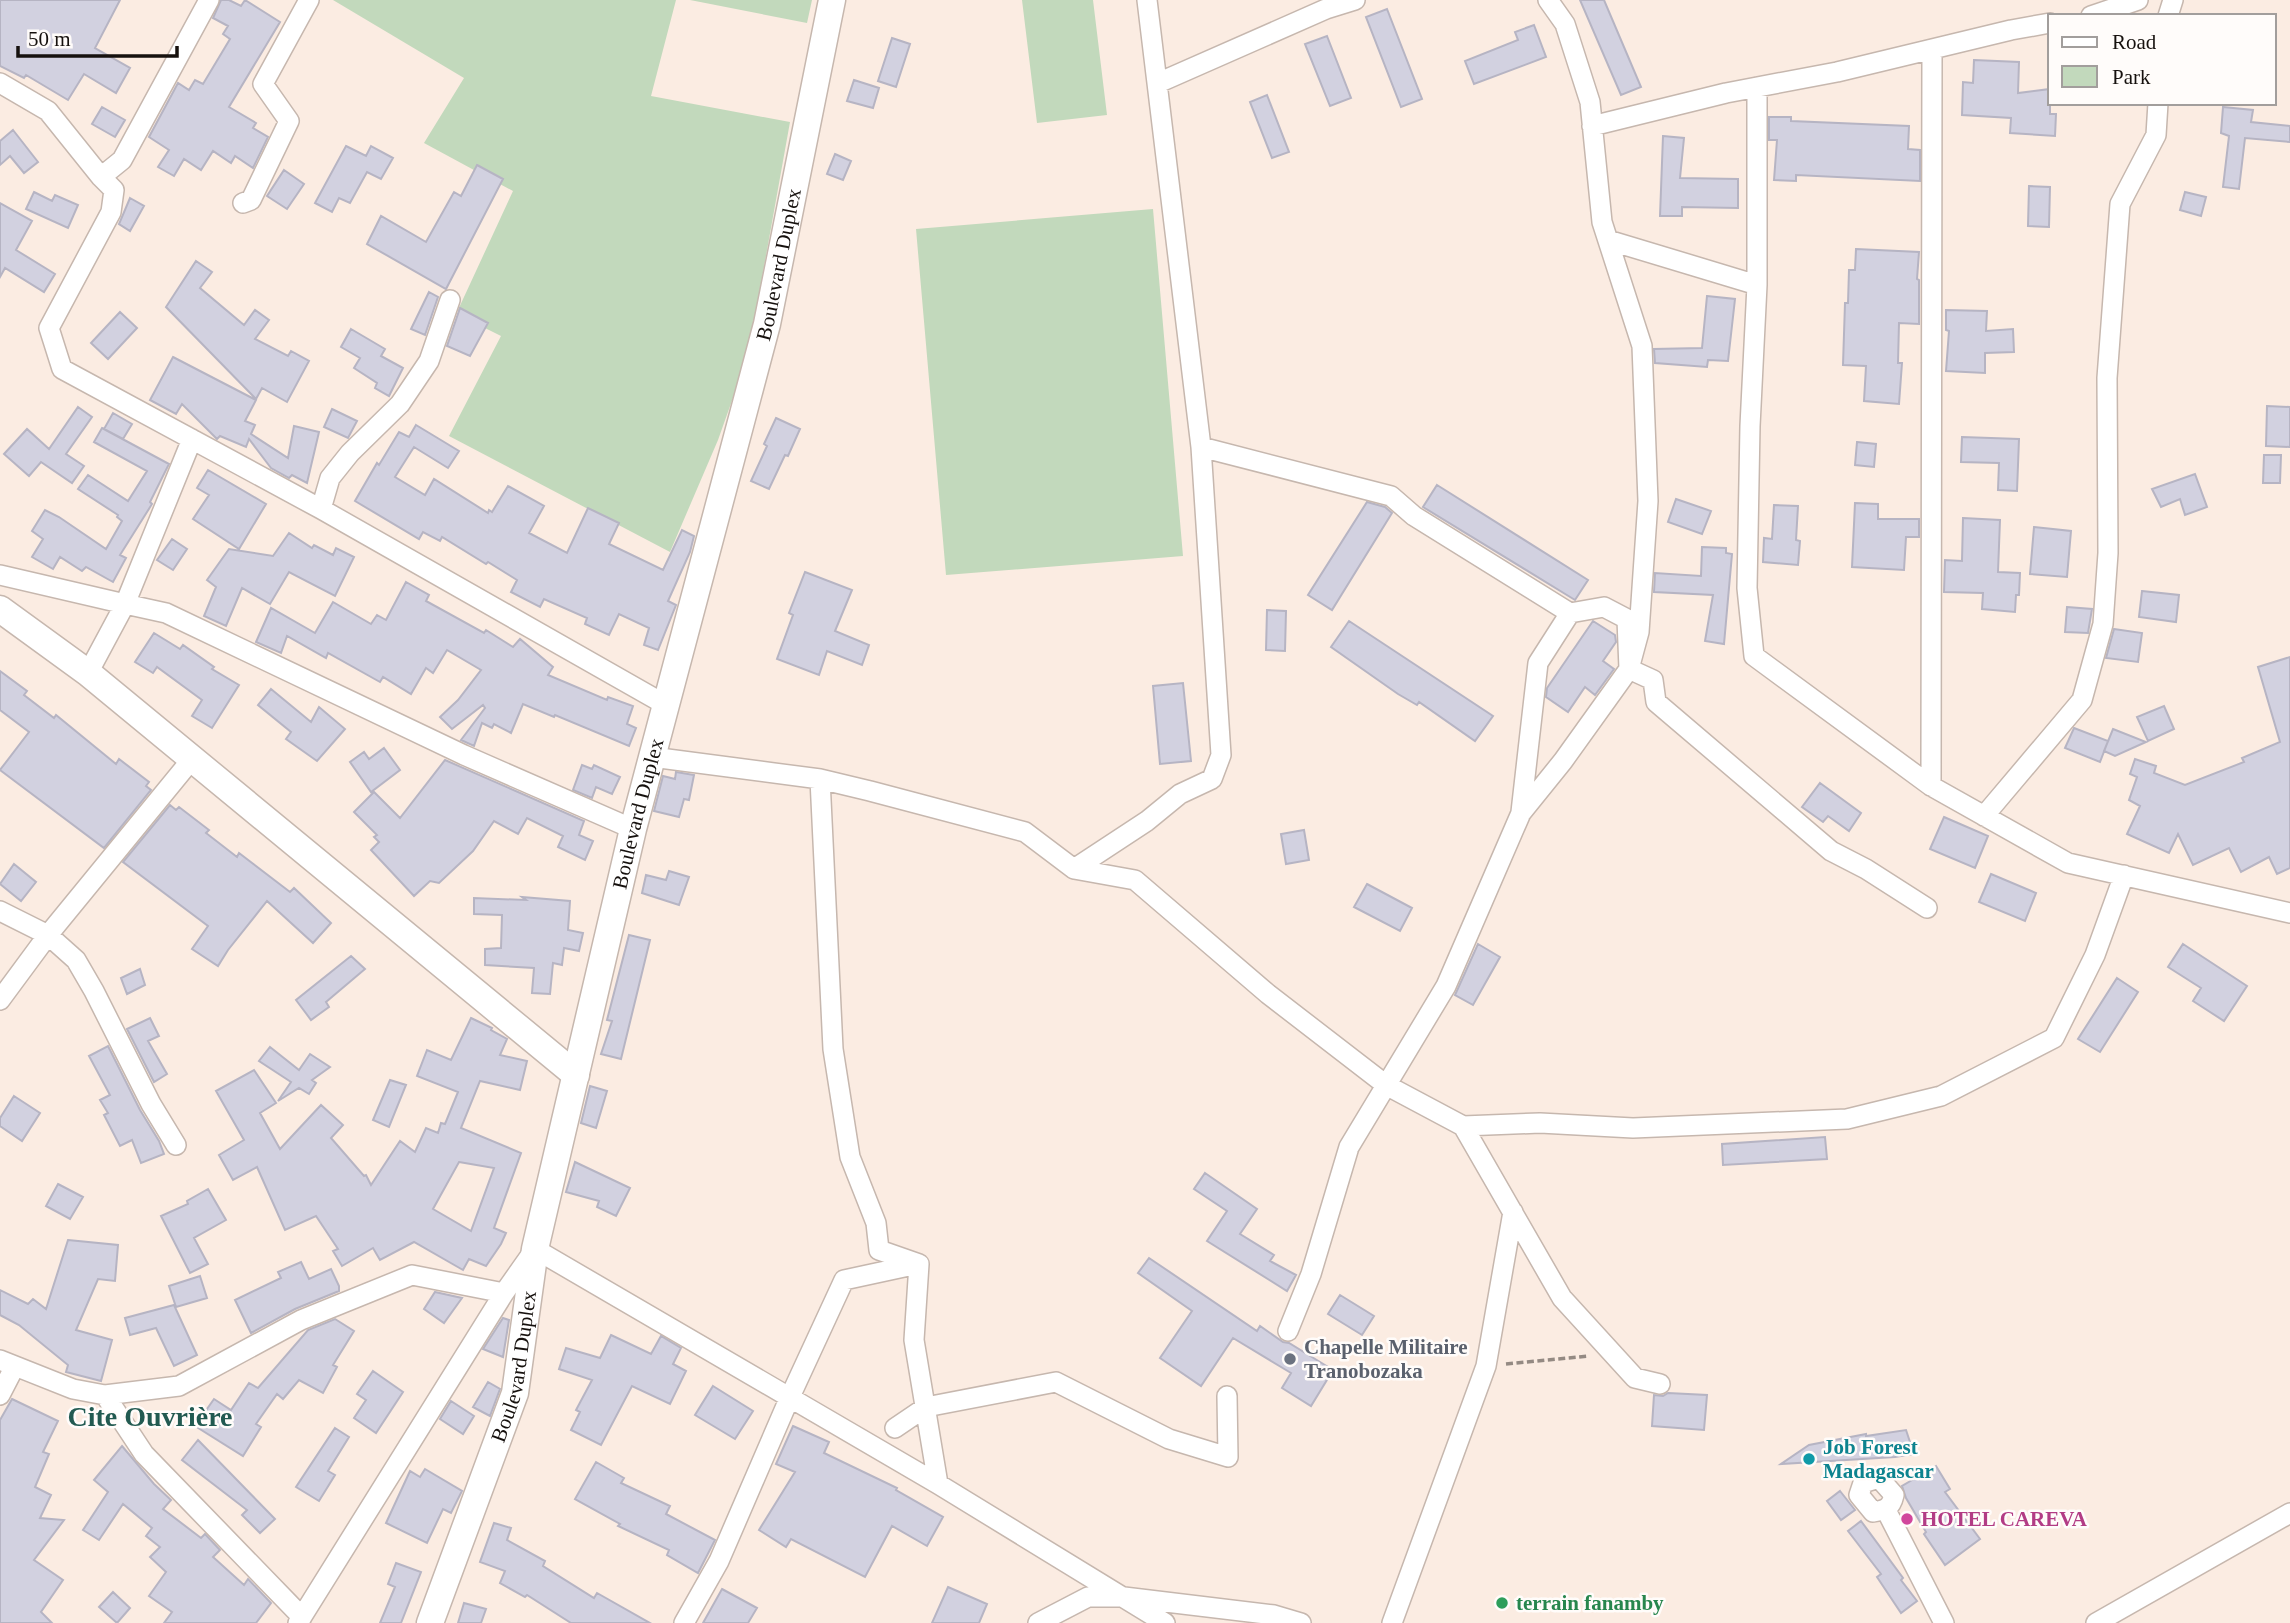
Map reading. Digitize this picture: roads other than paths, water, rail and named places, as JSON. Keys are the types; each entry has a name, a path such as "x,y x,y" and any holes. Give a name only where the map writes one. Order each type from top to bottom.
{"main road":[{"name":"Boulevard Duplex","path":"430,1623 514,1393 535,1249 633,829 767,324 832,0"},
{"path":"0,609 88,673 576,1075"}],"street":[{"path":"101,177 122,160 209,0"},
{"path":"243,203 251,200 289,121 263,84 309,0"},
{"path":"1074,869 1147,821 1180,794 1212,779 1221,755 1201,447 1147,0"},
{"path":"1158,83 1326,9 1355,0"},
{"path":"1288,1331 1311,1274 1349,1147 1446,986 1521,814 1629,669 1639,632 1648,501 1642,345 1602,222 1590,102 1564,24 1548,0"},
{"path":"2097,14 2138,0"},
{"path":"1592,126 2048,23"},
{"path":"1931,786 1933,49"},
{"path":"0,83 48,111 114,190 111,212 49,328 62,369 321,509 666,705"},
{"path":"1757,87 1757,285 1750,426 1747,588 1754,656 1931,786 2068,863 2290,913"},
{"path":"1984,816 2082,700 2103,624 2108,553 2107,378 2120,204 2156,135 2158,105"},
{"path":"1608,240 1757,285"},
{"path":"321,509 330,478 350,453 400,404 429,361 450,300"},
{"path":"88,673 125,604 192,439"},
{"path":"1201,447 1391,496 1414,516 1570,613 1604,607 1627,620 1629,669"},
{"path":"0,575 166,613 464,755 633,829"},
{"path":"1521,814 1538,663 1570,613"},
{"path":"1629,669 1653,680 1656,702 1831,851 1866,869 1927,908"},
{"path":"652,757 820,779 1025,832 1074,869 1135,880 1268,994 1386,1085 1463,1126 1540,1124 1633,1128 1847,1119 1941,1096 2054,1038 2095,956 2124,875"},
{"path":"0,1000 48,935 192,759"},
{"path":"820,779 833,1049 850,1157 876,1223 879,1250 919,1264"},
{"path":"0,911 48,935 76,960 94,990 151,1104 176,1145"},
{"path":"1463,1126 1562,1298 1636,1378 1660,1384"},
{"path":"1392,1623 1486,1366 1513,1212"},
{"path":"105,1395 144,1454 300,1620 504,1293 535,1249 938,1484 1165,1623"},
{"path":"684,1623 719,1561 844,1280 919,1264"},
{"path":"919,1264 915,1340 938,1484"},
{"path":"0,1395 8,1363 73,1389 105,1395 179,1385 323,1309 412,1275 504,1293"},
{"path":"895,1428 926,1406 1056,1382 1169,1438 1228,1457 1227,1396"},
{"path":"1886,1510 1944,1623"},
{"path":"2096,1623 2290,1513"},
{"path":"1038,1623 1088,1597 1124,1597 1274,1615 1301,1623"}],"place":[{"name":"Chapelle Militaire Tranobozaka","path":"1290,1359"},
{"name":"Job Forest Madagascar","path":"1809,1459"},
{"name":"HOTEL CAREVA","path":"1907,1519"},
{"name":"terrain fanamby","path":"1502,1603"}],"district":[{"name":"Cite Ouvrière","path":"150,1416"}]}
